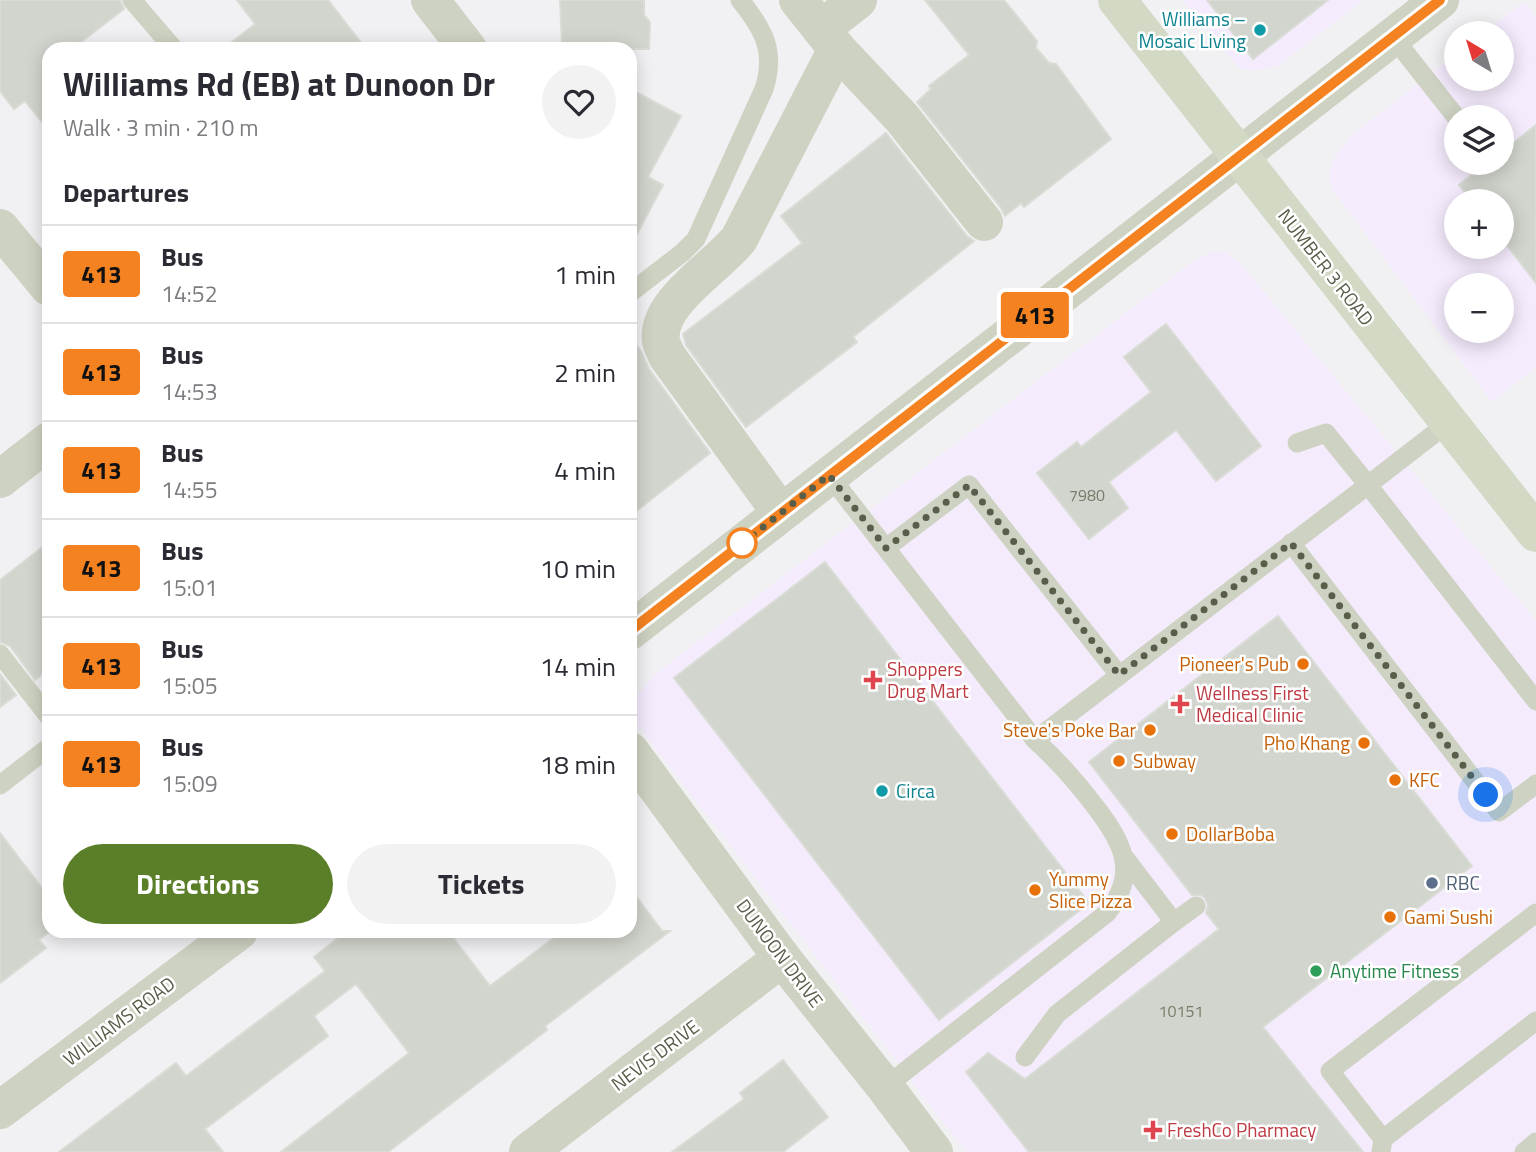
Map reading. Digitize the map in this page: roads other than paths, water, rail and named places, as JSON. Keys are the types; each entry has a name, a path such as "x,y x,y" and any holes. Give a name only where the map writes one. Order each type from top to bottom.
{"main road":[{"name":"NUMBER 3 ROAD","path":"1117,0 1448,423 1533,522"}],"street":[{"path":"430,0 463,42"},
{"path":"781,513 667,356 661,341 662,326 678,299 728,253 739,239 818,26 858,0"},
{"path":"637,626 1440,0"},
{"path":"818,26 902,118 984,222"},
{"path":"0,228 42,279"},
{"path":"0,479 42,446"},
{"name":"DUNOON DRIVE","path":"637,761 782,958 934,1152"},
{"name":"WILLIAMS ROAD","path":"0,1111 230,938"},
{"name":"NEVIS DRIVE","path":"528,1152 782,958"}],"lane":[{"path":"132,0 168,42"},
{"path":"637,288 696,239 764,89 771,69 768,48 762,29 740,0"},
{"path":"1393,37 1447,105"},
{"path":"1035,740 1448,423"},
{"path":"1297,443 1326,433 1536,701"},
{"path":"829,475 1035,740 1069,773 1113,829 1125,858 1174,922"},
{"path":"886,548 969,485 1119,675"},
{"path":"1291,543 1499,812 1536,784"},
{"path":"0,654 42,708"},
{"path":"0,785 42,752"},
{"path":"885,1087 1107,913 1117,901 1122,887 1125,858"},
{"path":"1025,1057 1057,1014 1196,906"},
{"path":"1536,914 1330,1072 1382,1146 1536,1021"},
{"path":"1524,1152 1536,1142"}],"place":[{"name":"Williams – Mosaic Living","path":"1260,30"},
{"name":"Pioneer's Pub","path":"1303,664"},
{"name":"Shoppers Drug Mart","path":"873,680"},
{"name":"Wellness First Medical Clinic","path":"1180,704"},
{"name":"Steve's Poke Bar","path":"1150,730"},
{"name":"Pho Khang","path":"1364,743"},
{"name":"Subway","path":"1119,761"},
{"name":"KFC","path":"1395,780"},
{"name":"Circa","path":"882,791"},
{"name":"DollarBoba","path":"1172,834"},
{"name":"RBC","path":"1432,883"},
{"name":"Yummy Slice Pizza","path":"1035,890"},
{"name":"Gami Sushi","path":"1390,917"},
{"name":"Anytime Fitness","path":"1316,971"},
{"name":"FreshCo Pharmacy","path":"1153,1130"}]}
